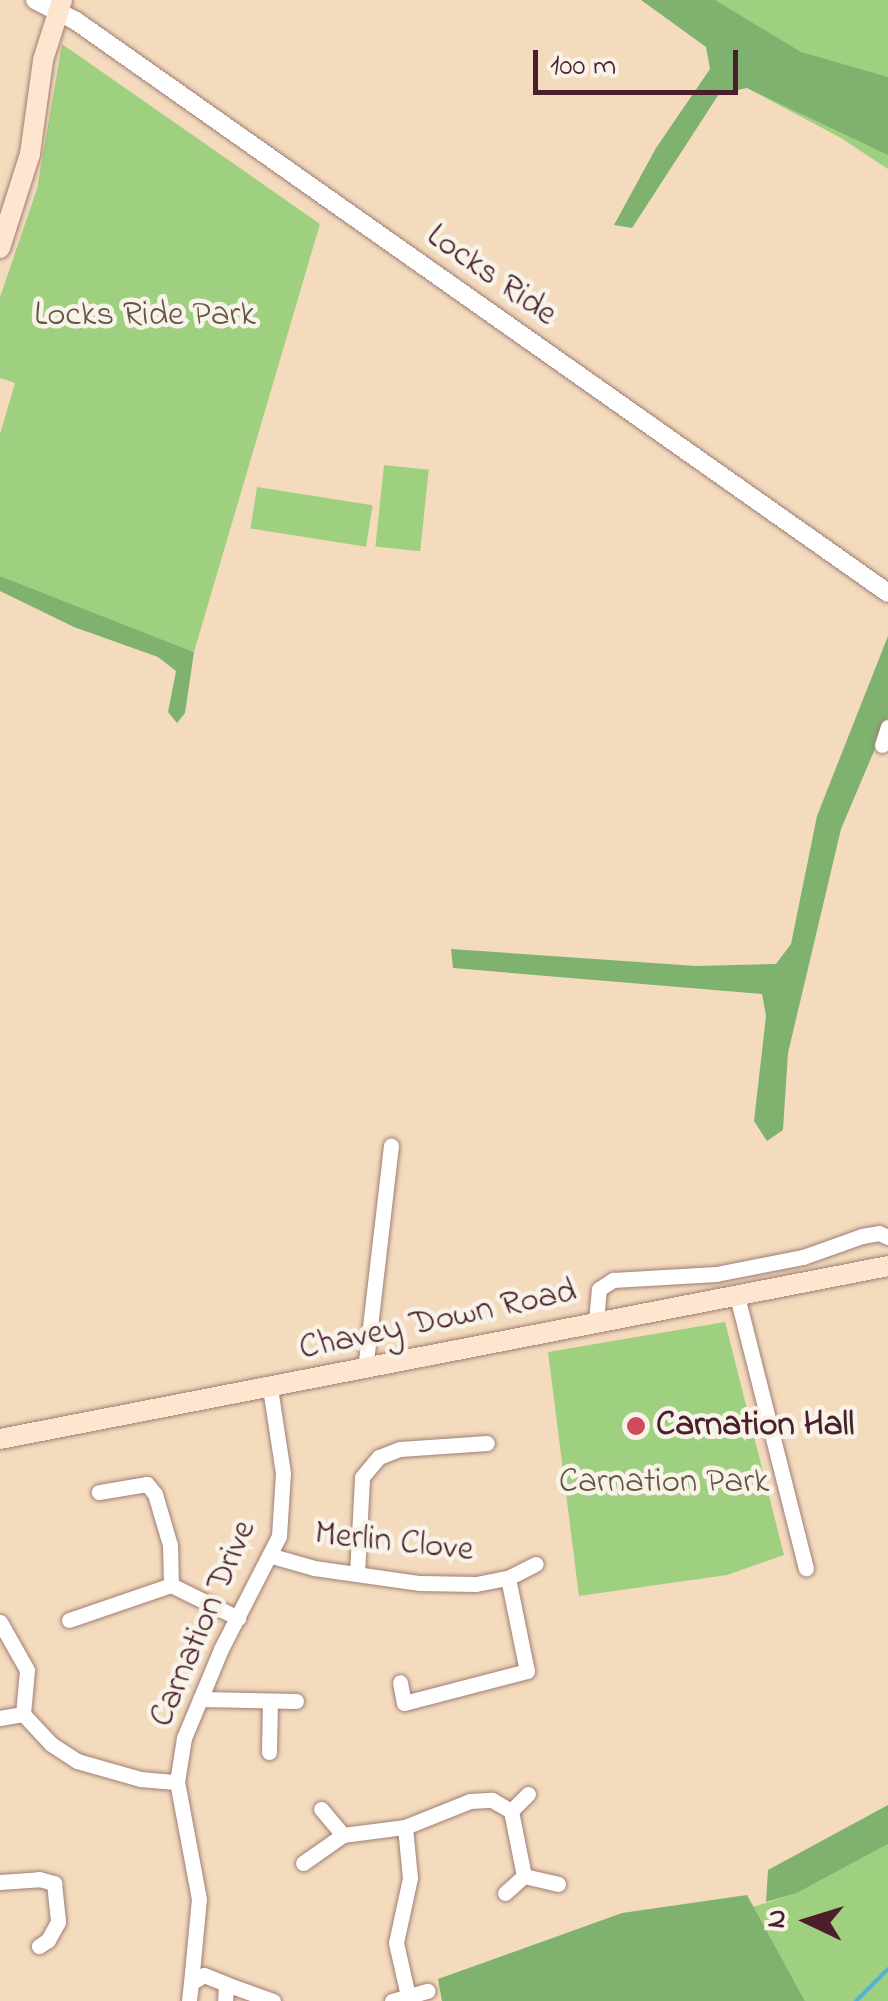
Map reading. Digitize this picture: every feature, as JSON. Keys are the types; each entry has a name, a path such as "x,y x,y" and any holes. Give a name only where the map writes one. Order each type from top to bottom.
{"main road":[{"path":"0,248 30,154 42,60 60,5"},
{"name":"Chavey Down Road","path":"0,1438 888,1266"}],"street":[{"name":"Locks Ride","path":"35,0 60,5 888,594"},
{"path":"882,745 888,727"},
{"path":"366,1370 391,1146"},
{"path":"596,1322 599,1290 613,1280 716,1274 803,1258 862,1236 879,1233 888,1238"},
{"path":"738,1296 806,1568"},
{"name":"Carnation Drive","path":"188,1996 200,1899 176,1782 184,1738 200,1699 272,1556 284,1505 282,1450 270,1388"},
{"path":"356,1574 362,1478 379,1457 400,1449 488,1442"},
{"path":"99,1492 147,1484 155,1494 170,1545 172,1585"},
{"name":"Merlin Clove","path":"272,1556 356,1574 476,1584 508,1578 527,1671 404,1702 400,1682"},
{"path":"508,1578 536,1564"},
{"path":"69,1620 172,1585 238,1618"},
{"path":"0,1622 27,1670 24,1714 51,1744 77,1762 140,1779 176,1782"},
{"path":"200,1699 296,1702"},
{"path":"269,1752 270,1701"},
{"path":"0,1718 24,1714"},
{"path":"511,1811 528,1794"},
{"path":"303,1863 343,1834 405,1827 470,1800 492,1800 511,1811 524,1876"},
{"path":"321,1808 343,1834"},
{"path":"405,1827 410,1878 396,1944 400,1999 428,1991"},
{"path":"524,1876 558,1884"},
{"path":"505,1893 524,1876"},
{"path":"0,1882 39,1879 54,1884 58,1922 54,1933 39,1946"},
{"path":"197,1942 206,1966 224,1988 270,2000"},
{"name":"Carnation Drive","path":"188,1996 204,1975 224,1988"},
{"path":"252,2001 270,2000"}],"green space":[{"path":"641,0 715,0 801,52 888,77 888,155 747,88 719,94 632,228 614,225 656,148 710,69 706,47"},
{"path":"673,0 888,0 888,169 841,138 747,88"},
{"name":"Locks Ride Park","path":"62,44 320,224 194,652 0,576 0,434 15,383 0,378 0,297 37,189"},
{"path":"384,465 429,470 420,551 375,547"},
{"path":"257,487 373,505 366,547 250,528"},
{"path":"0,576 194,652 185,713 177,723 168,712 176,671 158,657 74,627 0,591"},
{"path":"888,636 888,718 841,829 788,1053 783,1130 767,1141 754,1121 766,1016 762,994 453,968 451,949 696,966 776,964 791,944 817,816"},
{"name":"Carnation Park","path":"725,1322 784,1555 727,1575 579,1596 548,1352"},
{"path":"888,1805 888,1844 797,1893 766,1902 768,1870"},
{"path":"888,1844 888,2001 805,2001 753,1907 797,1893"},
{"path":"747,1895 805,2001 442,2001 438,1979 622,1913"}],"waterway":[{"path":"856,2001 888,1969"}],"place":[{"name":"Carnation Hall","path":"636,1426"}]}
